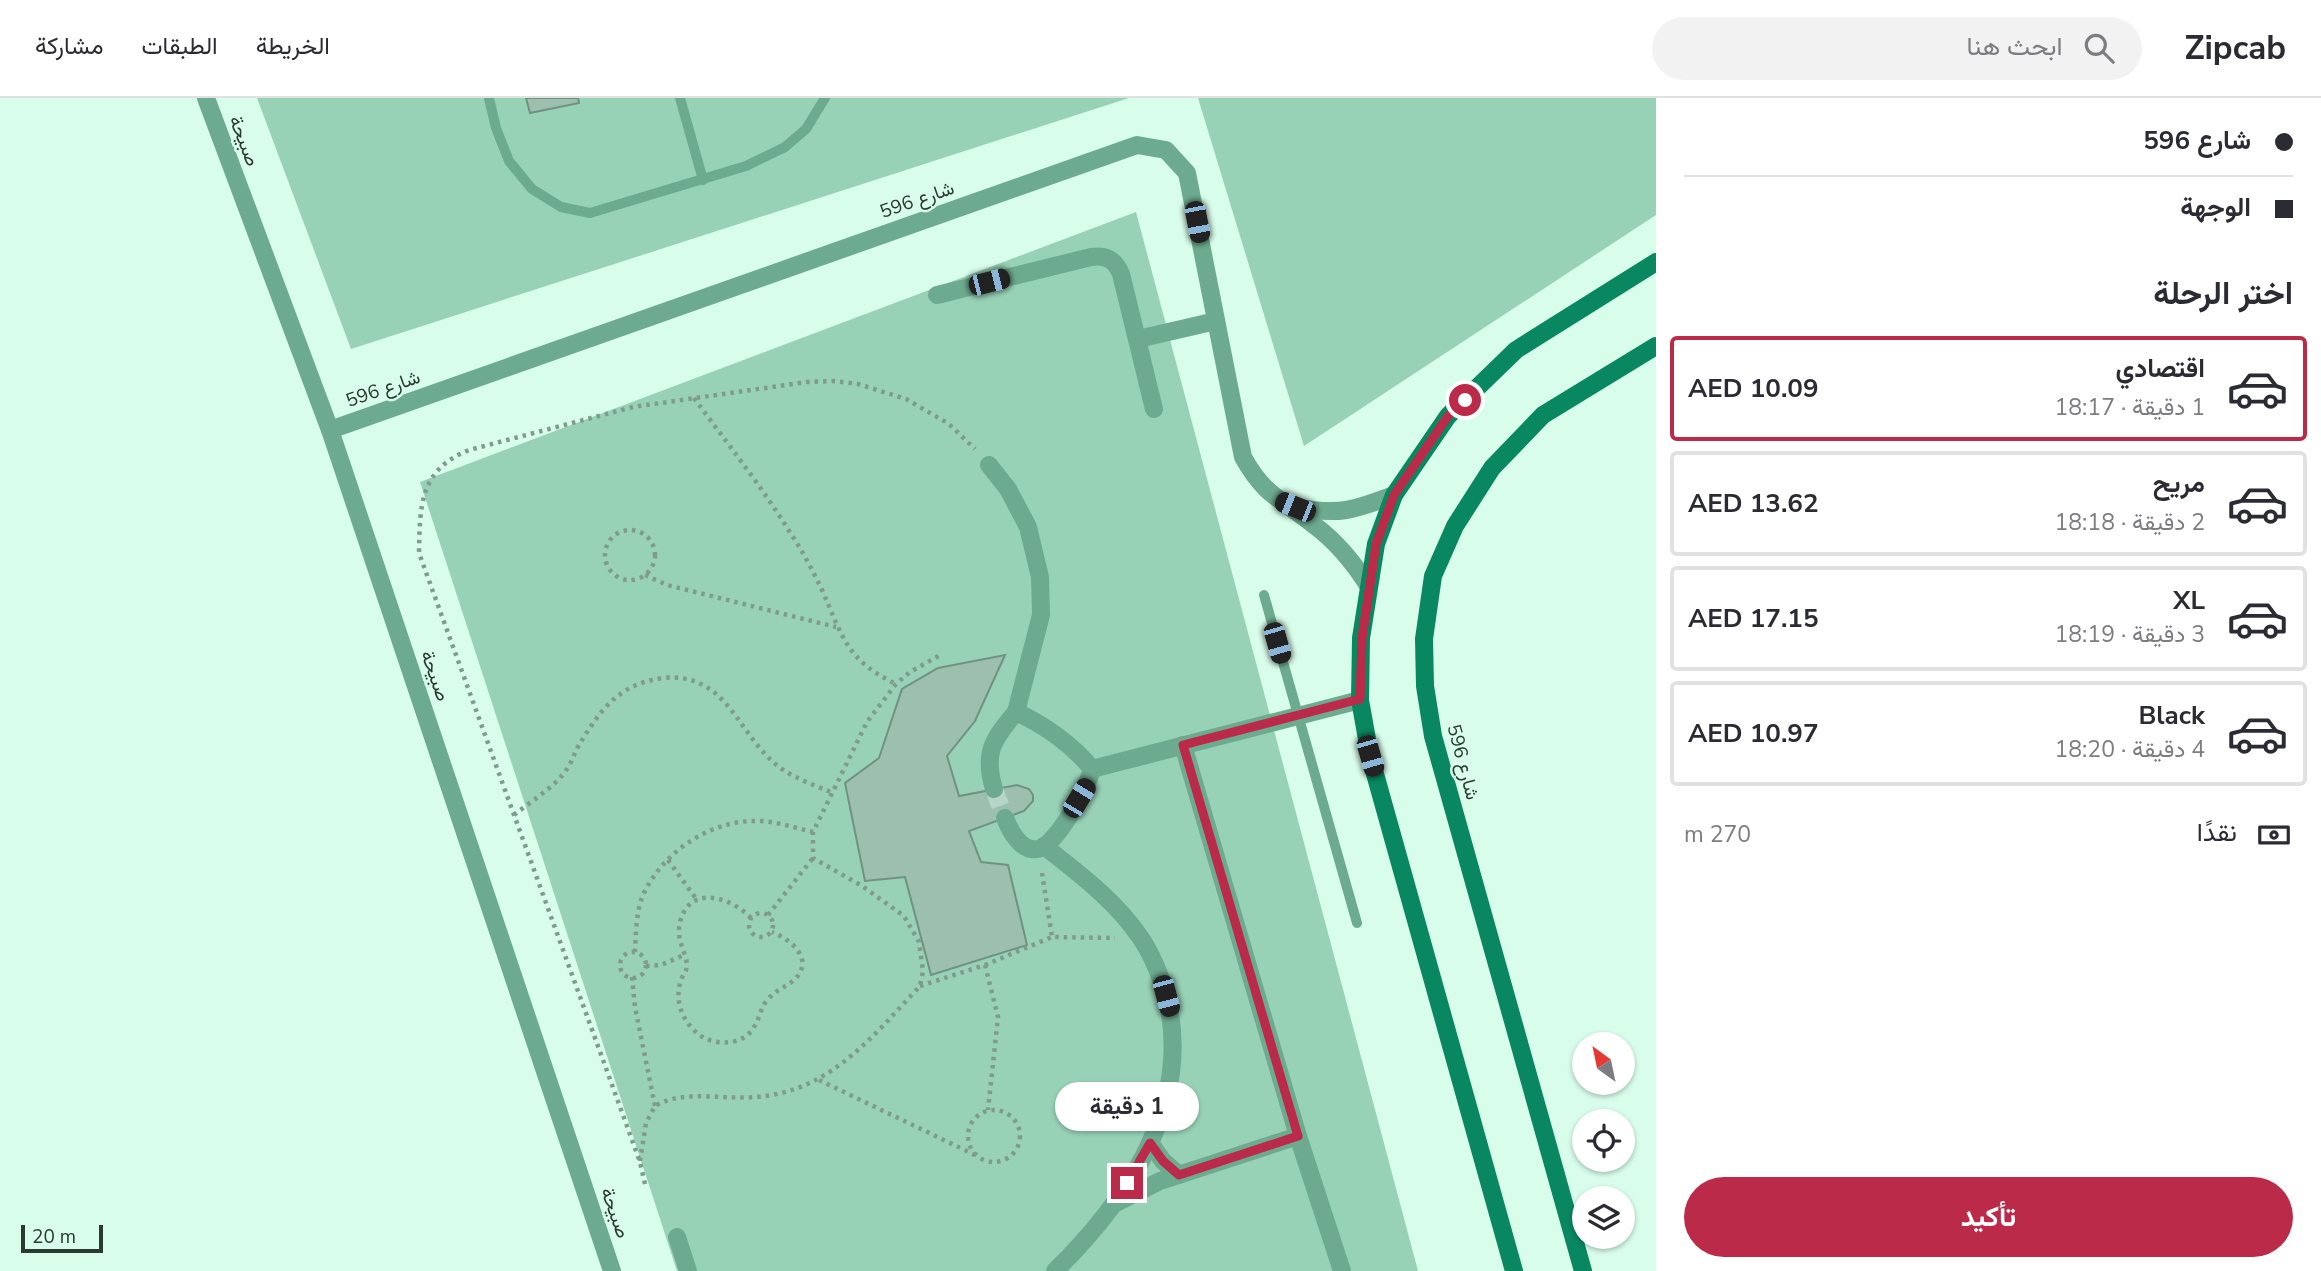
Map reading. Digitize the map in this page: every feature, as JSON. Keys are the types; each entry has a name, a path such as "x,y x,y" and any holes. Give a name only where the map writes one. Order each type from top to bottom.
{"street":[{"name":"صبيحة","path":"206,98 330,430 612,1271"},
{"name":"شارع 596","path":"330,430 1137,145 1166,150 1187,173 1243,457 1255,479 1276,499 1329,537 1369,587"},
{"path":"937,295 1101,256 1110,258 1117,265 1154,409"},
{"path":"1514,1271 1370,756 1360,699 1362,638 1369,587 1376,544 1394,495 1448,416 1516,350 1656,262"},
{"path":"1138,339 1216,321"},
{"name":"شارع 596","path":"1583,1271 1433,736 1425,686 1424,639 1433,576 1455,526 1492,468 1543,415 1656,346"},
{"path":"989,465 1008,489 1028,527 1041,578 1041,615 1016,712 997,734 988,755 994,789"},
{"path":"1276,499 1295,507 1335,512 1356,510 1394,495"},
{"path":"1093,769 1360,699"},
{"path":"1016,712 1038,723 1081,755 1093,769"},
{"path":"1183,745 1298,1136 1342,1271"},
{"path":"1041,848 1053,838 1069,816 1093,769"},
{"path":"1005,818 1017,840 1026,848 1041,848 1089,881 1141,937 1161,975 1172,1017 1174,1060 1166,1103 1150,1143 1116,1203 1085,1242 1055,1271"},
{"path":"1116,1203 1160,1181 1298,1136"},
{"path":"1150,1143 1163,1161 1179,1175"},
{"path":"677,1237 688,1271"}],"lane":[{"path":"489,98 496,128 509,161 532,189 561,207 590,213 746,166 785,147 806,130 825,98"},
{"path":"680,98 703,180"},
{"path":"1264,595 1357,923"}],"path":[{"path":"645,1184 419,553 420,512 429,482 447,461 469,450 633,407 807,382 858,384 906,399 929,411 968,441 989,465"},
{"path":"694,398 775,507 800,547 821,588 841,637 854,655 871,670 896,684"},
{"path":"645,575 655,560 655,551 646,535 628,529 611,537 604,554 611,572 627,580 645,575 667,585 837,627"},
{"path":"768,915 813,858 813,832 867,722 896,684 942,654"},
{"path":"514,815 567,769 578,747 612,700 639,684 668,678 685,679 714,690 746,727 762,753 774,764 787,774 833,793"},
{"path":"635,952 638,912 645,890 668,860 696,837 730,824 763,821 813,832"},
{"path":"1041,848 1052,937"},
{"path":"813,858 862,886 904,916 919,942 923,971 920,986"},
{"path":"668,860 697,900"},
{"path":"751,918 742,908 730,901 708,896 688,906 679,929 687,968 678,992 679,1004 685,1020 699,1035 709,1041 739,1040 754,1028 757,1017 769,998 794,980 798,973 798,950 788,939 772,932"},
{"path":"756,914 768,915 774,926 772,932 766,936 754,936 749,925 751,918 756,914"},
{"path":"655,1106 675,1097 754,1097 793,1091 844,1064 920,986 985,965 1052,937 1141,937"},
{"path":"635,952 645,959 646,966 639,976 632,977 625,975 620,963 628,953 635,952"},
{"path":"646,966 661,965 684,955"},
{"path":"985,965 998,1017 988,1110"},
{"path":"632,977 635,1007 655,1106 646,1124 639,1162"},
{"path":"818,1080 975,1155 993,1163 1003,1161 1017,1148 1020,1138 1015,1120 998,1110 988,1110 978,1115 970,1124 967,1134 969,1146 975,1155"}],"green space":[{"path":"257,98 1129,98 351,349"},
{"path":"1198,98 1656,98 1656,215 1304,446"},
{"path":"1136,212 1418,1271 677,1271 420,482"}],"building":[{"path":"526,98 578,98 579,103 530,113"},
{"path":"1005,655 975,721 947,756 959,796 1017,785 1029,789 1033,795 1033,801 1024,811 969,831 981,862 1008,865 1027,945 931,975 905,877 865,881 845,783 879,758 902,689 938,668"}],"tunnel":[{"path":"994,789 1005,818"}],"route":[{"path":"1127,1183 1150,1143 1163,1161 1179,1175 1298,1136 1183,745 1360,699 1362,638 1376,544 1394,495 1448,416 1465,400"}]}
